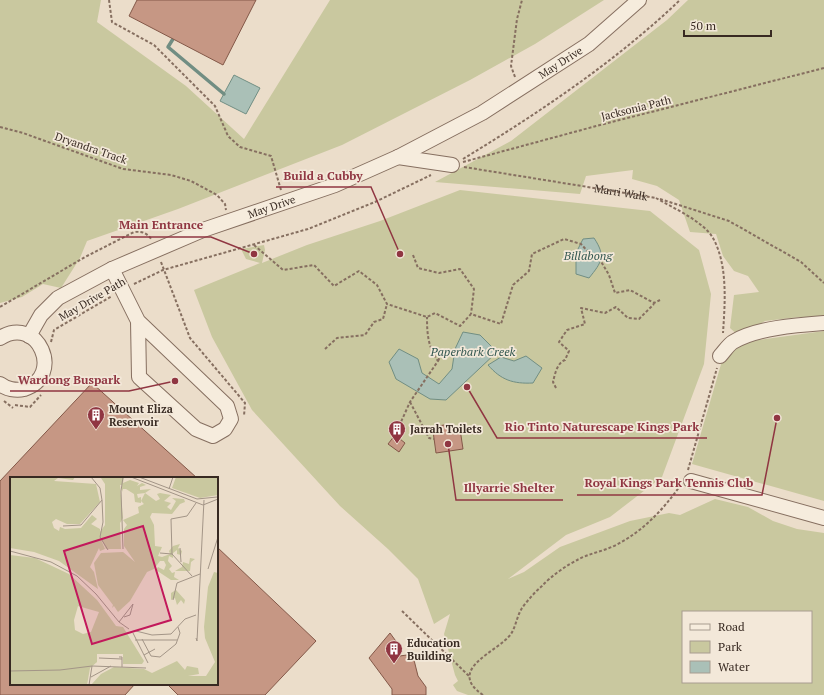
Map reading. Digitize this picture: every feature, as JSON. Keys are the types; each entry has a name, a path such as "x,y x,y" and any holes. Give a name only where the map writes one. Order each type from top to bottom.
{"street":[{"name":"May Drive","path":"29,336 41,315 58,298 112,269 156,249 334,185 398,156 482,113 589,44 639,0"},
{"path":"398,156 452,166"},
{"path":"112,269 138,321 227,406 231,419 225,429 213,436 196,429 139,377 138,321"},
{"path":"720,356 731,343 750,335 783,328 824,323"},
{"path":"0,338 10,334 19,333 29,336 37,342 43,350 45,360 44,370 39,379 31,386 22,390 1,391"},
{"path":"686,480 824,518"}],"path":[{"path":"109,0 112,22 154,45 215,106 228,136 240,147 271,156 284,202"},
{"path":"520,88 511,66 516,19 522,0"},
{"name":"Jacksonia Path","path":"452,166 600,125 824,68"},
{"name":"Dryandra Track","path":"0,127 23,133 123,169 171,175 191,181 217,195 225,204 228,222"},
{"name":"Marri Walk","path":"452,166 656,198 729,221 801,262 824,283"},
{"path":"469,676 471,667 511,634 521,609 542,585 578,559 614,546 637,533 667,505 686,480 720,356 725,308 721,263 713,238 695,220 656,198"},
{"path":"0,307 86,257 134,232 142,231 152,238 190,338 245,403 244,422"},
{"path":"471,314 501,324 513,285 529,271 532,254 564,239 579,244 600,260 609,275 615,293 630,290 654,303"},
{"path":"254,245 283,270 314,265 334,286 359,270 377,285 387,304 383,319 374,322 365,335 337,338 325,349"},
{"path":"387,304 427,317 435,313 460,326 471,314 474,289 460,269 439,273 418,268 412,255"},
{"name":"May Drive Path","path":"51,345 54,330 122,290 163,270"},
{"path":"556,388 553,382 557,369 561,362 565,360 569,352 559,342 567,330 585,324 581,308 605,313 616,307 628,318 639,319 654,303 660,300"},
{"path":"427,317 427,328 431,351 438,361"},
{"path":"453,328 455,324"},
{"path":"395,435 410,402 428,377 443,351"},
{"path":"15,405 30,407 46,390"},
{"path":"1,391 13,408"},
{"path":"410,402 429,438 434,439"},
{"path":"402,611 469,676 475,690 483,695"}],"green space":[{"path":"0,0 101,0 97,22 186,86 244,139 330,0 604,0 535,44 470,80 342,145 178,209 87,241 80,258 61,288 43,284 22,297 0,303"},
{"path":"688,0 824,0 824,318 799,317 765,321 739,336 730,328 734,295 759,292 748,276 734,271 723,256 716,234 690,232 679,200 657,186 632,179 633,170 586,176 580,194 435,182 511,141 667,20"},
{"path":"460,190 650,211 699,250 711,294 704,364 662,477 610,517 566,535 508,579 524,572 560,547 630,521 669,513 680,515 715,499 748,507 773,521 797,529 824,533 824,695 468,695 457,691 453,685 458,681 444,634 450,614 434,624 418,579 388,549 340,506 252,410 212,337 194,290 260,263 246,259 241,249 264,245 265,250 262,263 307,245 380,221"},
{"path":"824,331 824,501 692,464 724,354 737,343"}],"water":[{"path":"234,75 260,88 246,114 220,101"},
{"name":"Billabong","path":"594,238 600,250 601,259 597,268 589,278 576,274 576,253 583,239"},
{"name":"Paperbark Creek","path":"463,332 480,335 497,352 446,400 430,399 396,379 389,362 399,349 418,359 422,373 439,384 452,369 455,349"},
{"path":"526,356 542,368 533,383 513,382 503,378 488,365 501,357 514,361"}],"building":[{"path":"137,0 256,0 223,65 129,16"},
{"name":"Mount Eliza Reservoir","path":"92,383 196,477 10,477 10,685 134,685 125,695 0,695 0,481"},
{"path":"444,425 460,429 463,449 436,453 433,431 438,426"},
{"name":"Jarrah Toilets","path":"395,435 405,443 399,452 388,444"},
{"path":"218,548 316,641 265,695 178,695 168,685 218,685"},
{"name":"Education Building","path":"390,633 398,644 392,657 407,655 414,660 418,676 426,687 426,695 392,695 392,689 369,658"}],"waterway":[{"path":"173,39 168,47 224,94"}],"place":[{"name":"Main Entrance","path":"254,254"},
{"name":"Build a Cubby","path":"400,254"},
{"name":"Wardong Buspark","path":"175,381"},
{"name":"Rio Tinto Naturescape Kings Park","path":"467,387"},
{"name":"Royal Kings Park Tennis Club","path":"777,418"},
{"name":"Mount Eliza Reservoir","path":"96,430"},
{"name":"Jarrah Toilets","path":"397,444"},
{"name":"Illyarrie Shelter","path":"448,444"},
{"name":"Education Building","path":"394,664"}]}
